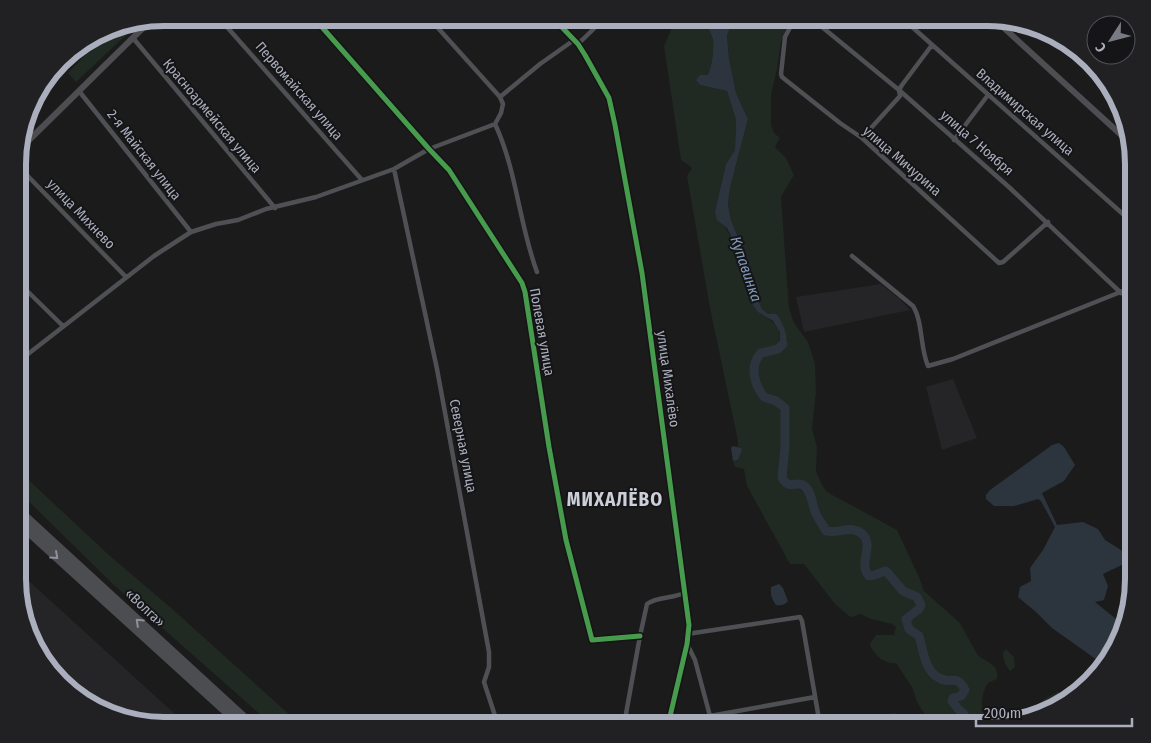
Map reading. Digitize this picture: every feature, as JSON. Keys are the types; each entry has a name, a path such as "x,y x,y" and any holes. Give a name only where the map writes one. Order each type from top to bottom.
{"highway":[{"name":"«Волга»","path":"26,517 242,717"},
{"name":"«Волга»","path":"26,529 231,717"}],"main road":[{"path":"1003,27 1121,135"},
{"path":"28,141 143,28"}],"street":[{"name":"Первомайская улица","path":"226,26 362,180"},
{"name":"Полевая улица","path":"321,26 428,149 449,170 520,278 525,292 564,530 592,640 640,636"},
{"path":"26,355 154,256 191,232 316,197 394,169 428,149 495,124 501,114 503,104 500,97 436,26"},
{"name":"улица Михалёво","path":"561,26 576,42 609,98 642,273 689,625 687,644 670,716"},
{"path":"500,97 540,64 576,42 595,26"},
{"name":"улица Мичурина","path":"791,26 785,37 782,77 862,138 998,263 1003,262 1048,222"},
{"name":"улица 7 Ноября","path":"822,26 899,90 1048,222 1121,292"},
{"name":"Владимирская улица","path":"911,26 1124,215"},
{"name":"Красноармейская улица","path":"133,38 275,208"},
{"path":"862,138 900,96 899,90 932,45"},
{"name":"2-я Майская улица","path":"79,91 191,232"},
{"path":"954,140 988,95"},
{"path":"495,124 506,151 528,248 537,272"},
{"name":"Северная улица","path":"394,169 437,369 490,652 489,667 484,682 495,717"},
{"name":"улица Михнево","path":"26,174 126,277"},
{"path":"852,256 913,306 917,315 924,356 928,366 953,359 1124,291"},
{"path":"26,290 63,326"},
{"path":"626,716 647,604 654,599 677,596 684,593"},
{"path":"687,634 800,617 818,716"},
{"path":"687,644 694,660 710,716 814,697"}],"shaded area":[{"path":"673,26 708,26 712,36 713,56 711,68 708,76 700,85 727,91 736,120 735,150 726,164 715,211 739,253 752,303 756,309 773,322 780,332 776,347 786,344 773,315 768,314 762,309 757,298 754,276 731,220 728,204 730,188 748,119 736,93 727,36 730,26 788,26 781,41 771,95 771,125 774,133 780,138 775,147 786,158 794,175 781,197 789,308 794,323 808,342 815,364 816,392 812,428 817,448 816,471 827,492 897,530 924,591 960,623 977,654 994,666 997,679 988,683 985,688 982,699 984,716 926,716 917,702 912,687 896,663 884,661 871,648 870,644 876,635 894,635 896,627 860,614 852,617 849,616 835,604 804,564 790,564 747,486 744,469 735,467 733,461 738,460 741,448 738,447 710,308 687,176 692,168 681,160 664,46"},
{"path":"131,31 76,82 68,73 91,49 112,37"},
{"path":"881,284 899,298 910,310 804,332 796,297"},
{"path":"953,379 977,438 942,450 926,387"},
{"path":"26,478 110,556 170,607 292,717 263,717 115,586 26,499"},
{"path":"26,578 179,717 137,714 103,703 80,688 55,663 45,648 29,606"},
{"path":"1005,650 1014,657 1015,667 1010,671 1004,660 1003,652"},
{"path":"1058,692 1062,694 1048,703 1036,707 1046,698"},
{"path":"895,713 899,716 882,716"}],"water":[{"path":"730,26 727,36 729,58 736,93 748,119 730,188 728,204 731,220 754,276 757,298 762,309 768,314 776,314 778,316 786,334 786,343 781,351 776,350 780,339 780,332 773,321 758,312 752,304 737,248 727,228 717,220 715,211 726,164 735,150 736,120 727,91 700,85 696,80 700,75 708,75 712,62 713,40 708,27"},
{"path":"1059,443 1064,447 1075,465 1064,481 1042,493 1057,525 1083,522 1098,529 1105,540 1124,554 1124,564 1103,574 1108,586 1104,600 1095,602 1118,620 1111,640 1097,660 1052,628 1018,597 1020,587 1031,581 1030,568 1043,550 1055,527 1041,501 1038,499 1014,506 994,506 986,499 986,495 990,490 1052,445"},
{"path":"733,446 742,450 738,460 733,461 731,448"},
{"path":"779,584 783,588 788,601 784,604 776,605 772,597 771,587"}],"waterway":[{"name":"Купавинка","path":"783,344 778,349 761,353 757,358 754,369 755,381 764,397 776,401 785,408 785,446 782,478 787,484 800,484 806,487 816,514 826,531 853,530 861,533 867,543 865,566 869,576 886,571 903,591 917,597 921,605 919,609 906,619 909,629 919,636 925,660 934,675 943,680 959,682 962,685 965,690 961,696 953,698 952,701 965,716"}],"cycle path":[{"path":"321,26 449,170 522,283 566,540 592,640 640,636"},
{"path":"561,26 578,44 609,98 642,273 689,625 687,644 670,716"}],"district":[{"name":"МИХАЛЁВО","path":"615,499"}]}
